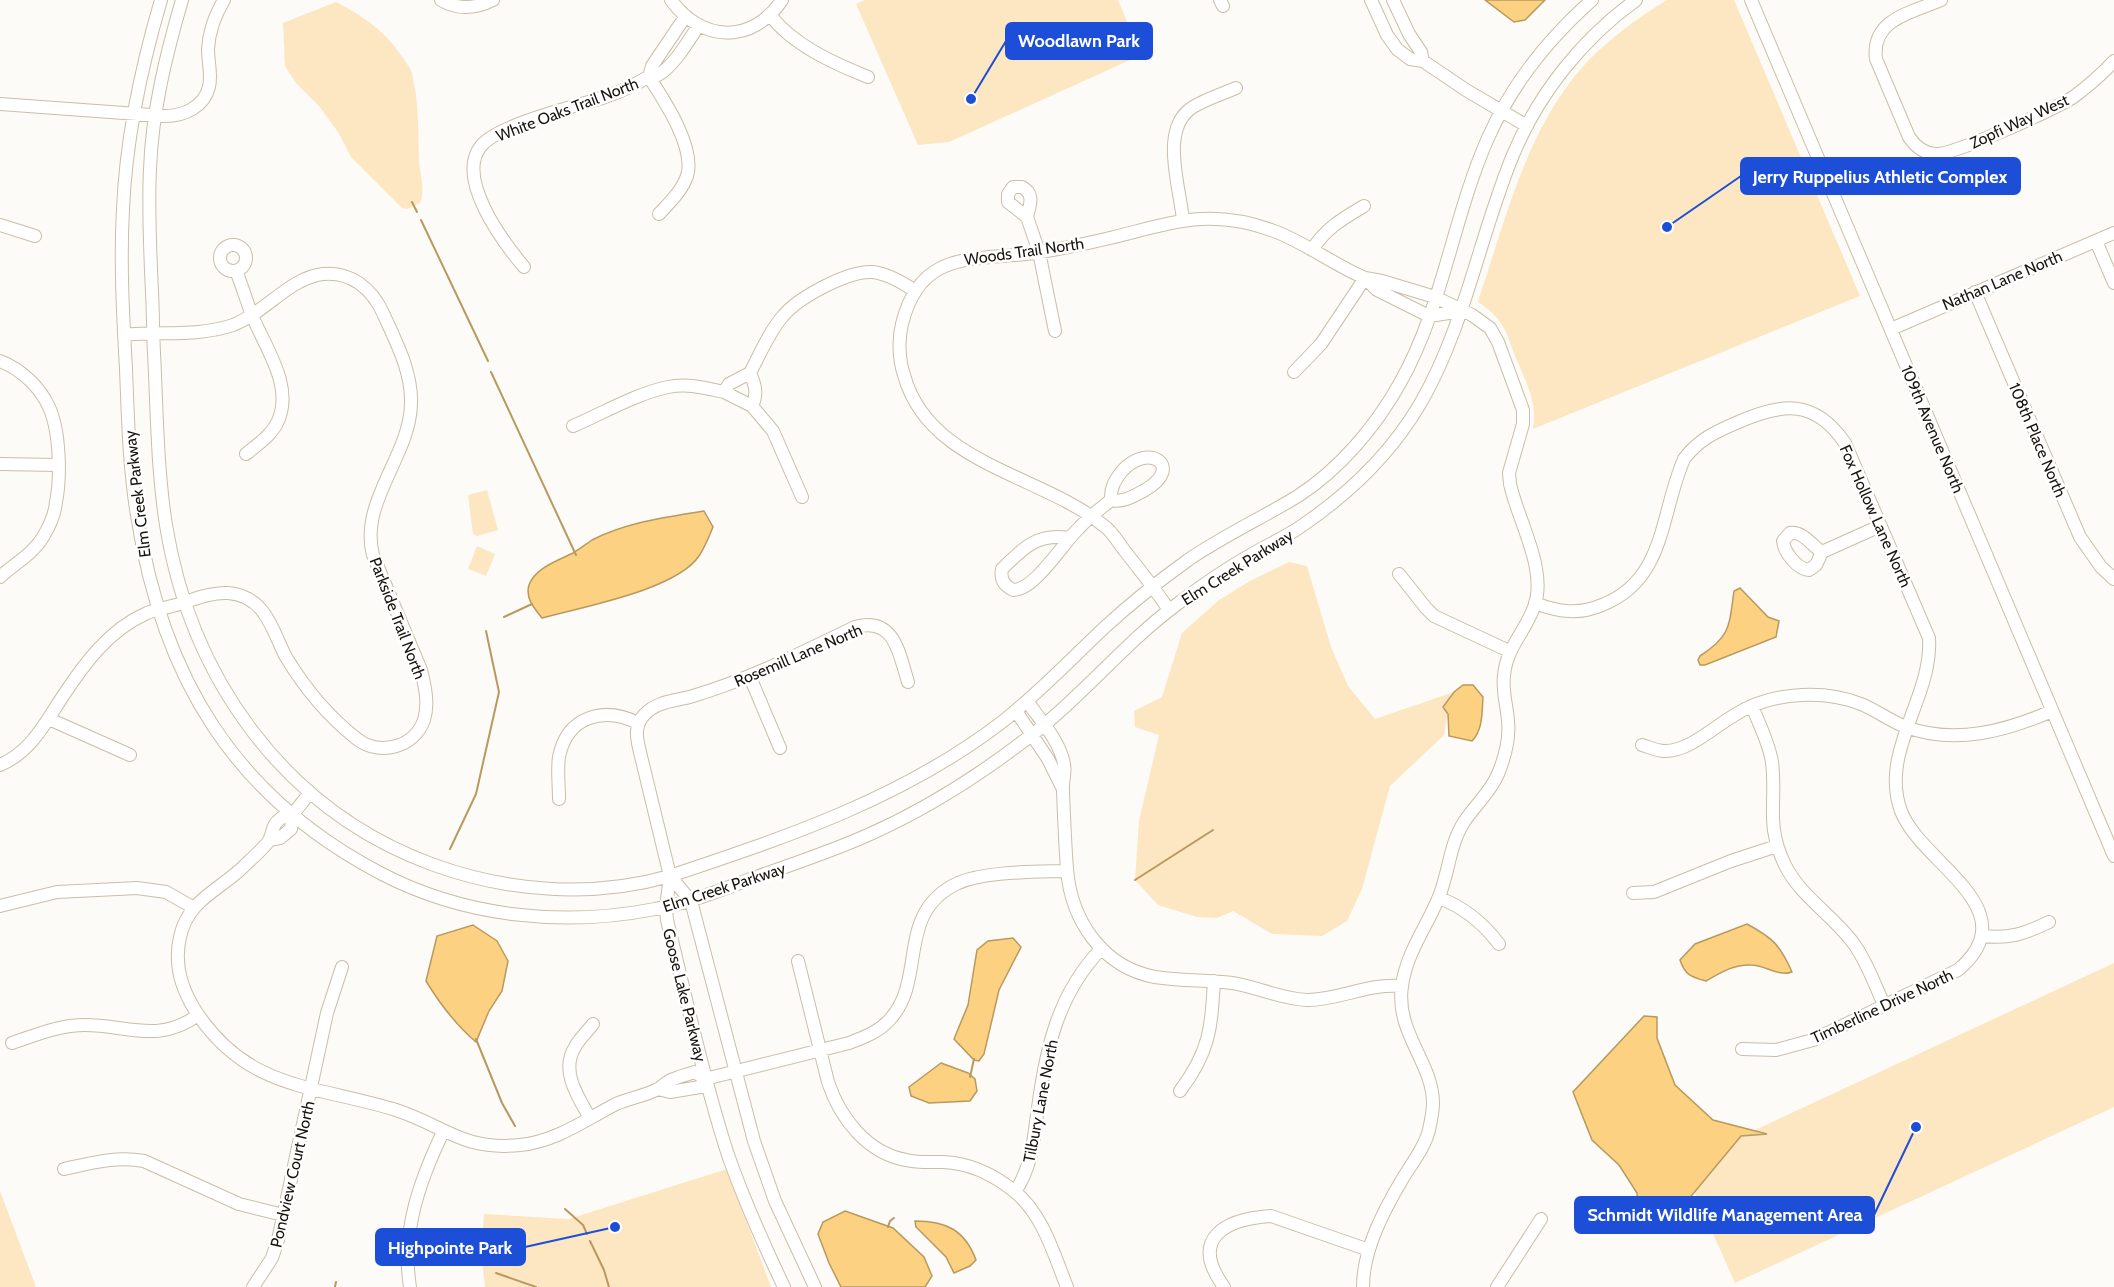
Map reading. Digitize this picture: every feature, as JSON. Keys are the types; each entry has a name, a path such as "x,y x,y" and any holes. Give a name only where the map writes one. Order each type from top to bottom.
{"street":[{"name":"Elm Creek Parkway","path":"161,0 146,51 133,113 123,206 121,270 130,445 136,510 147,574 157,610 184,679 211,724 237,759 292,815 356,860 396,881 440,898 472,907 521,915 568,918 614,915 666,907 691,900 832,850 918,811 961,785 1044,726 1146,628 1168,610 1211,579 1294,531 1358,483 1387,452 1417,409 1442,361 1462,311 1496,203 1527,126 1563,70 1602,28 1636,0"},
{"name":"Elm Creek Parkway","path":"182,0 172,35 156,115 150,167 149,240 159,448 166,524 185,602 203,650 226,694 271,756 310,793 376,840 453,872 528,888 563,889 598,888 670,876 797,832 882,797 926,774 1016,711 1103,629 1153,587 1209,548 1300,494 1332,468 1357,444 1401,382 1429,316 1472,182 1501,112 1538,55 1592,0"},
{"path":"0,104 156,115 182,114 196,107 204,99 209,88 208,49 211,30 224,0"},
{"path":"441,0 463,8 484,5 493,0"},
{"path":"671,0 685,17 709,31 731,33 747,28 770,15 782,0"},
{"path":"1371,0 1387,35 1397,49 1410,59 1423,61 1501,112 1527,126"},
{"path":"1393,0 1409,34 1421,52 1423,61"},
{"name":"Zopfi Way West","path":"1941,0 1894,20 1880,32 1876,40 1876,59 1909,137 1923,151 1941,154 2047,111 2070,99 2091,84 2114,61"},
{"name":"109th Avenue North","path":"1750,1 2113,850"},
{"path":"770,15 784,32 796,41 868,77"},
{"name":"White Oaks Trail North","path":"649,77 652,66 685,17"},
{"name":"White Oaks Trail North","path":"524,267 505,243 482,202 472,171 477,152 489,138 525,122 611,95 649,77 657,76 675,59 699,25"},
{"path":"649,77 680,132 689,163 685,183 675,198 659,214"},
{"path":"1183,220 1173,141 1178,123 1192,107 1236,88"},
{"path":"1312,250 1323,234 1335,223 1364,206"},
{"path":"1028,217 1039,252 1055,331"},
{"name":"Woods Trail North","path":"1168,610 1106,526 1092,516 960,448 927,422 907,387 902,368 901,329 906,309 915,291 931,273 957,261 1039,252 1183,220 1223,219 1274,231 1365,278 1377,290 1429,316"},
{"path":"0,225 35,236"},
{"name":"Nathan Lane North","path":"1891,328 2114,233"},
{"path":"2096,241 2114,283"},
{"path":"236,271 252,315 276,369 282,396 279,420 262,441 246,454"},
{"path":"724,392 729,384 750,373 781,318 790,307 809,294 854,274 869,272 892,277 915,291"},
{"name":"Parkside Trail North","path":"0,765 25,749 49,719 76,676 112,635 145,614 210,595 226,593 240,595 253,602 263,613 286,656 306,686 357,739 378,748 401,745 411,739 424,719 425,686 421,670 373,555 369,540 374,513 409,422 411,405 410,387 401,353 372,293 351,278 338,274 313,276 252,315 215,330 124,335"},
{"path":"1294,372 1321,344 1365,278"},
{"name":"Woods Trail North","path":"1365,278 1435,297 1472,315 1490,328 1498,342 1523,410 1523,424 1509,472 1510,484 1538,576 1535,603"},
{"name":"108th Place North","path":"1975,292 2080,537 2101,567 2114,579"},
{"path":"1429,316 1462,311"},
{"path":"0,361 19,370 31,381 50,408 55,426 58,465 56,505 43,538 31,552 0,577"},
{"path":"750,373 756,397 752,406"},
{"path":"573,426 651,392 669,387 689,386 724,392 752,406 773,431 802,497"},
{"name":"Fox Hollow Lane North","path":"1535,603 1561,611 1578,612 1610,602 1632,588 1649,566 1679,471 1692,448 1713,433 1771,409 1800,409 1818,416 1831,425 1845,444 1929,638 1926,673 1908,727"},
{"path":"1152,456 1163,464 1164,473 1147,489 1118,502 1111,500 1110,493 1115,479 1128,465 1139,458 1152,456"},
{"path":"0,464 58,465"},
{"path":"1068,538 1056,536 1038,540 1019,552 1002,569 1002,581 1006,587 1013,590 1024,588 1064,548 1068,538 1111,500"},
{"path":"1822,552 1880,526"},
{"path":"1399,574 1434,615 1509,651"},
{"path":"1362,1287 1369,1250 1400,1184 1428,1134 1432,1118 1431,1087 1404,1022 1402,986 1408,959 1439,898 1455,841 1464,822 1489,791 1498,775 1507,748 1509,721 1503,679 1509,651 1528,621 1535,603"},
{"name":"Rosemill Lane North","path":"638,723 646,713 661,704 750,677 864,624 884,629 895,641 908,682"},
{"path":"750,677 780,748"},
{"path":"1642,745 1664,751 1677,749 1694,741 1733,715 1765,701 1784,697 1821,695 1861,704 1908,727 1944,735 1990,733 2014,727 2052,711"},
{"path":"1027,701 1057,745 1064,765 1067,871 1071,896 1087,932 1101,949 1117,962 1135,972 1175,980 1239,984 1286,998 1308,1000 1330,998 1367,987 1402,986"},
{"path":"1752,706 1772,759 1771,816 1777,846 1786,867 1796,882 1854,943 1884,1005"},
{"path":"1016,711 1048,759 1063,788"},
{"path":"559,799 559,759 571,730 590,717 604,714 618,715 638,723 636,735 670,876"},
{"path":"49,719 130,754"},
{"path":"1908,727 1896,777 1901,811 1911,830 1928,851 1952,873 1973,899 1980,913 1982,936 2003,938 2016,936 2049,922"},
{"path":"310,793 292,815 280,818 269,840 240,870 205,896 194,908 180,936 178,970 183,987 198,1015 216,1037 251,1066 273,1078 310,1090 398,1111 443,1132 478,1144 500,1147 542,1142 619,1103 658,1089 670,1092 700,1087 705,1079 820,1051 866,1037 880,1029 892,1017 907,989 914,942 919,927 925,913 946,890 973,878 1067,871"},
{"path":"1633,893 1654,892 1731,861 1777,846"},
{"name":"Goose Lake Parkway","path":"670,876 691,900 753,1141 775,1201 814,1287"},
{"name":"Goose Lake Parkway","path":"670,876 666,907 667,920 705,1079 750,1213 784,1287"},
{"path":"0,906 57,892 137,888 166,892 194,908"},
{"path":"1439,898 1465,910 1490,931 1499,944"},
{"name":"Timberline Drive North","path":"1742,1049 1760,1051 1795,1046 1813,1040 1958,970 1974,953 1982,936"},
{"name":"Tilbury Lane North","path":"1015,1192 1029,1166 1045,1059 1054,1028 1073,984 1101,949"},
{"path":"798,961 834,1099 846,1120 857,1133 888,1154 903,1160 957,1163 974,1168 992,1176 1015,1192 1042,1228 1067,1287"},
{"name":"Pondview Court North","path":"253,1287 272,1258 327,1013 342,968"},
{"path":"1180,1091 1194,1074 1207,1044 1215,981"},
{"path":"12,1043 66,1026 103,1026 152,1033 182,1025 198,1015"},
{"path":"590,1118 569,1076 569,1065 575,1047 592,1024"},
{"path":"410,1287 408,1244 412,1214 419,1186 443,1132"},
{"path":"64,1169 115,1158 144,1161 239,1204 283,1215"},
{"path":"1224,1287 1209,1257 1209,1248 1213,1239 1221,1230 1258,1217 1272,1216 1369,1250"},
{"path":"1497,1287 1541,1219"}],"shaded area":[{"path":"865,0 1118,0 1141,55 949,142 918,145 856,4"},
{"path":"1485,0 1545,0 1525,20 1514,22"},
{"path":"1667,0 1734,0 1860,296 1533,429 1532,401 1508,336 1497,318 1478,302 1479,298 1510,203 1535,141 1550,112 1590,59 1627,27"},
{"path":"336,2 365,19 381,32 396,48 411,72 417,105 422,197 420,203 407,209 402,208 351,157 338,132 319,106 296,83 285,66 283,23"},
{"path":"487,490 498,530 477,536 473,534 468,495"},
{"path":"704,511 713,527 705,546 687,568 670,578 627,596 542,618 531,603 528,590 536,574 592,540 633,524"},
{"path":"477,546 495,554 486,576 468,569"},
{"path":"1289,562 1307,566 1331,647 1348,686 1375,719 1451,693 1444,735 1390,786 1362,889 1347,921 1322,936 1272,934 1233,911 1217,918 1197,917 1158,905 1135,880 1139,821 1159,735 1135,727 1134,711 1162,697 1182,633 1219,600 1250,581"},
{"path":"1740,588 1768,617 1779,621 1776,637 1700,665 1698,660 1700,656 1718,642 1727,629 1734,591"},
{"path":"1463,685 1473,685 1483,697 1480,726 1472,741 1449,736 1448,714 1443,707 1454,692"},
{"path":"1747,924 1775,943 1792,972 1782,973 1745,965 1727,970 1706,981 1692,977 1686,972 1680,960 1695,944"},
{"path":"473,925 497,941 508,961 502,991 489,1011 476,1042 449,1014 426,981 437,936"},
{"path":"1013,938 1021,947 999,990 984,1054 979,1061 974,1060 954,1039 968,1005 977,950 988,941"},
{"path":"2114,963 2114,1107 1735,1283 1682,1164"},
{"path":"1644,1016 1657,1017 1657,1038 1675,1085 1713,1120 1767,1134 1741,1136 1683,1206 1653,1222 1638,1220 1637,1193 1619,1165 1592,1140 1573,1092"},
{"path":"941,1063 968,1073 975,1079 977,1091 970,1101 929,1103 911,1096 909,1087"},
{"path":"727,1169 771,1287 485,1287 481,1252 484,1214 569,1219"},
{"path":"0,1191 36,1287 0,1287"},
{"path":"845,1211 893,1228 924,1257 932,1276 925,1287 841,1287 818,1234 823,1222"},
{"path":"915,1221 936,1223 953,1229 966,1241 976,1260 970,1266 954,1273 946,1257 916,1227"}],"waterway":[{"path":"412,202 417,212"},
{"path":"421,220 488,361"},
{"path":"491,372 576,555"},
{"path":"504,617 532,604"},
{"path":"450,849 476,794 499,692 486,631"},
{"path":"1135,880 1213,830"},
{"path":"476,1039 502,1103 515,1126"},
{"path":"970,1077 974,1059"},
{"path":"565,1209 583,1225 587,1234"},
{"path":"888,1227 894,1218"},
{"path":"590,1241 604,1270 609,1287"},
{"path":"496,1273 536,1287"},
{"path":"335,1287 336,1282"}],"place":[{"name":"Woodlawn Park","path":"971,99"},
{"name":"Jerry Ruppelius Athletic Complex","path":"1667,227"},
{"name":"Schmidt Wildlife Management Area","path":"1916,1127"},
{"name":"Highpointe Park","path":"615,1227"}]}
